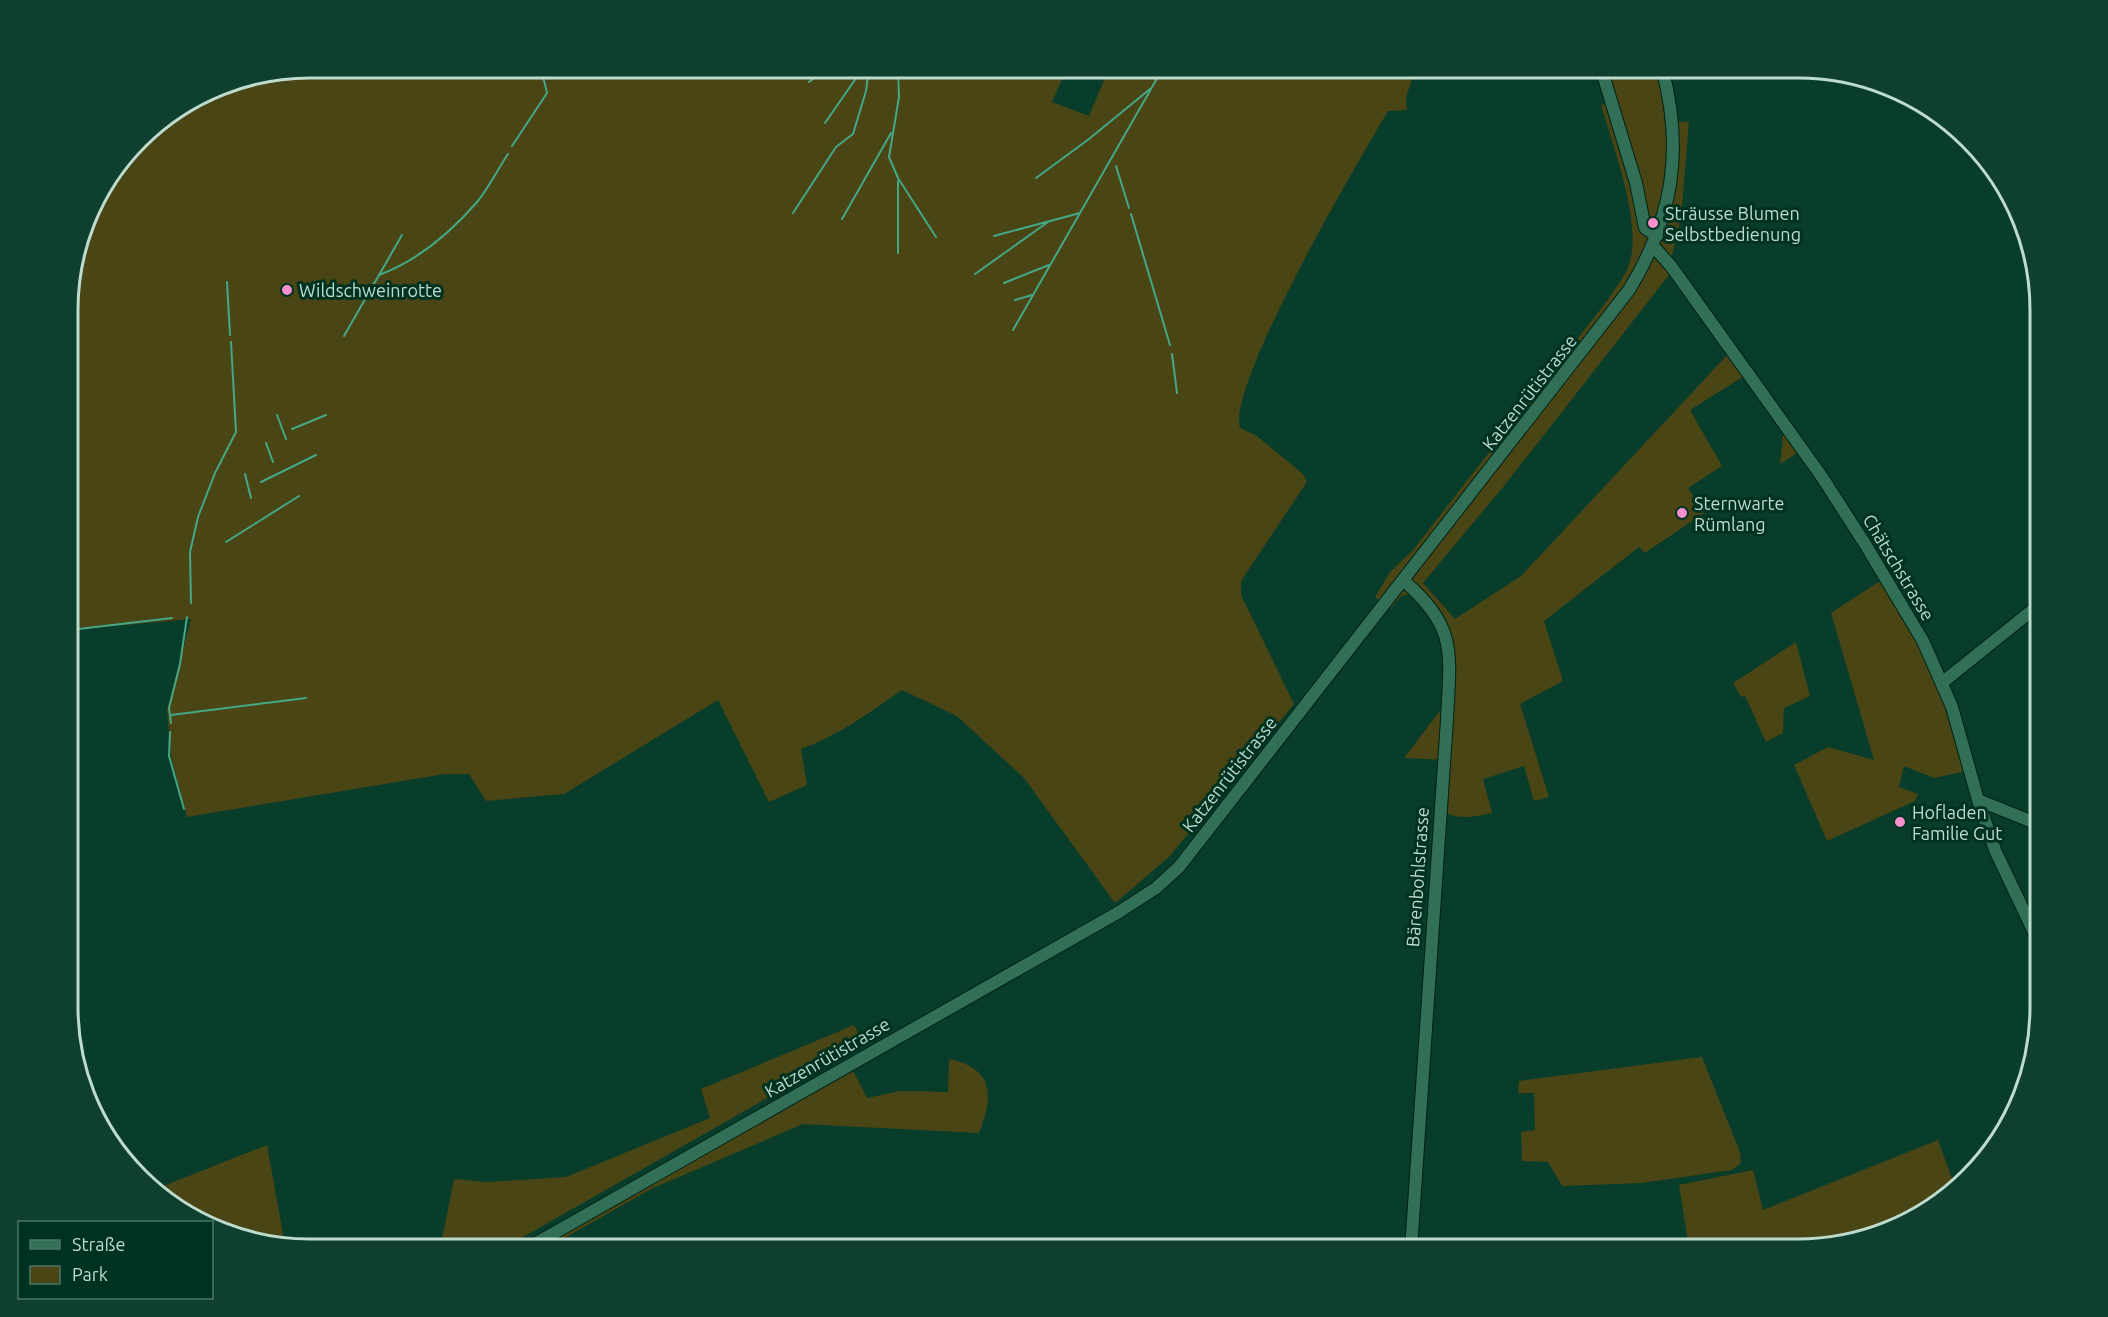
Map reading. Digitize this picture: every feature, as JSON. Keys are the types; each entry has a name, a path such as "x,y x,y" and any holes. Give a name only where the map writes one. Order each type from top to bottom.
{"street":[{"name":"Chätschstrasse","path":"1604,78 1636,183 1645,228 1822,477 1902,603 1943,682 1995,850 2030,924"},
{"name":"Katzenrütistrasse","path":"544,1239 1119,912 1155,888 1179,867 1615,311 1655,241 1670,191 1674,157 1671,109 1664,78"},
{"name":"Bärenbohlstrasse","path":"1404,581 1435,612 1449,651 1447,720 1411,1239"},
{"path":"1943,682 2030,612"},
{"path":"1978,800 2030,821"}],"green space":[{"path":"295,78 1063,78 1052,102 1089,116 1105,78 1413,78 1406,97 1407,110 1388,111 1319,232 1271,327 1252,370 1241,405 1240,428 1257,436 1303,474 1307,482 1241,581 1241,595 1294,704 1169,857 1115,903 1024,778 957,716 902,690 841,730 801,749 807,785 769,802 718,700 564,794 486,801 469,774 445,774 187,817 171,757 167,710 191,619 78,629 78,295 82,265 90,236 117,181 146,146 169,126 194,109 221,96 265,82"},
{"path":"1606,78 1661,78 1668,121 1689,122 1681,218 1671,259 1672,271 1504,486 1423,583 1455,619 1521,576 1729,353 1746,375 1690,410 1722,466 1688,488 1704,513 1645,553 1639,547 1544,621 1563,681 1520,704 1549,797 1534,801 1524,766 1483,779 1492,813 1473,817 1456,816 1443,812 1446,760 1404,758 1442,708 1444,657 1439,632 1431,615 1411,594 1401,596 1390,609 1375,597 1390,572 1413,550 1607,301 1629,265 1632,228 1629,207 1619,163 1601,105 1613,103"},
{"path":"1784,428 1800,451 1780,464"},
{"path":"1883,579 1941,684 1967,771 1934,778 1904,766 1899,787 1918,794 1915,801 1827,841 1794,765 1828,747 1874,760 1831,613"},
{"path":"1796,642 1810,696 1784,708 1783,733 1766,742 1745,696 1741,697 1733,683"},
{"path":"854,1025 864,1043 520,1239 442,1239 454,1179 486,1182 566,1177 710,1118 701,1089"},
{"path":"1702,1057 1740,1152 1741,1163 1732,1170 1642,1183 1562,1186 1548,1162 1522,1161 1521,1132 1535,1130 1534,1093 1518,1093 1519,1081"},
{"path":"949,1059 975,1069 982,1077 988,1096 979,1133 803,1124 651,1189 563,1239 551,1239 852,1069 867,1098 900,1091 948,1092"},
{"path":"1938,1140 1952,1180 1927,1200 1887,1221 1843,1235 1813,1239 1687,1239 1679,1185 1753,1170 1763,1210"},
{"path":"267,1145 284,1237 265,1235 221,1221 194,1208 163,1186"}],"waterway":[{"path":"512,146 547,93 543,78"},
{"path":"809,82 814,78"},
{"path":"825,123 856,78"},
{"path":"793,213 836,147 853,134 868,78"},
{"path":"898,78 899,97 889,157 898,178 936,237"},
{"path":"1013,330 1157,78"},
{"path":"1036,178 1089,139 1150,89"},
{"path":"842,219 891,133"},
{"path":"379,275 407,262 457,223 482,196 508,154"},
{"path":"1116,166 1129,208"},
{"path":"898,181 898,253"},
{"path":"994,236 1080,213"},
{"path":"1131,214 1170,345"},
{"path":"975,274 1048,222"},
{"path":"344,336 402,235"},
{"path":"1004,283 1049,265"},
{"path":"227,282 230,335"},
{"path":"1015,300 1032,295"},
{"path":"191,603 190,552 198,517 215,473 236,432 231,342"},
{"path":"1172,354 1177,393"},
{"path":"277,415 286,439"},
{"path":"292,429 326,415"},
{"path":"266,443 273,462"},
{"path":"261,482 316,455"},
{"path":"245,474 251,498"},
{"path":"226,542 299,496"},
{"path":"171,723 169,708 180,664 187,617"},
{"path":"78,629 172,618"},
{"path":"171,715 306,698"},
{"path":"170,732 169,756 184,809"}],"place":[{"name":"Sträusse Blumen Selbstbedienung","path":"1653,223"},
{"name":"Wildschweinrotte","path":"287,290"},
{"name":"Sternwarte Rümlang","path":"1682,513"},
{"name":"Hofladen Familie Gut","path":"1900,822"}]}
